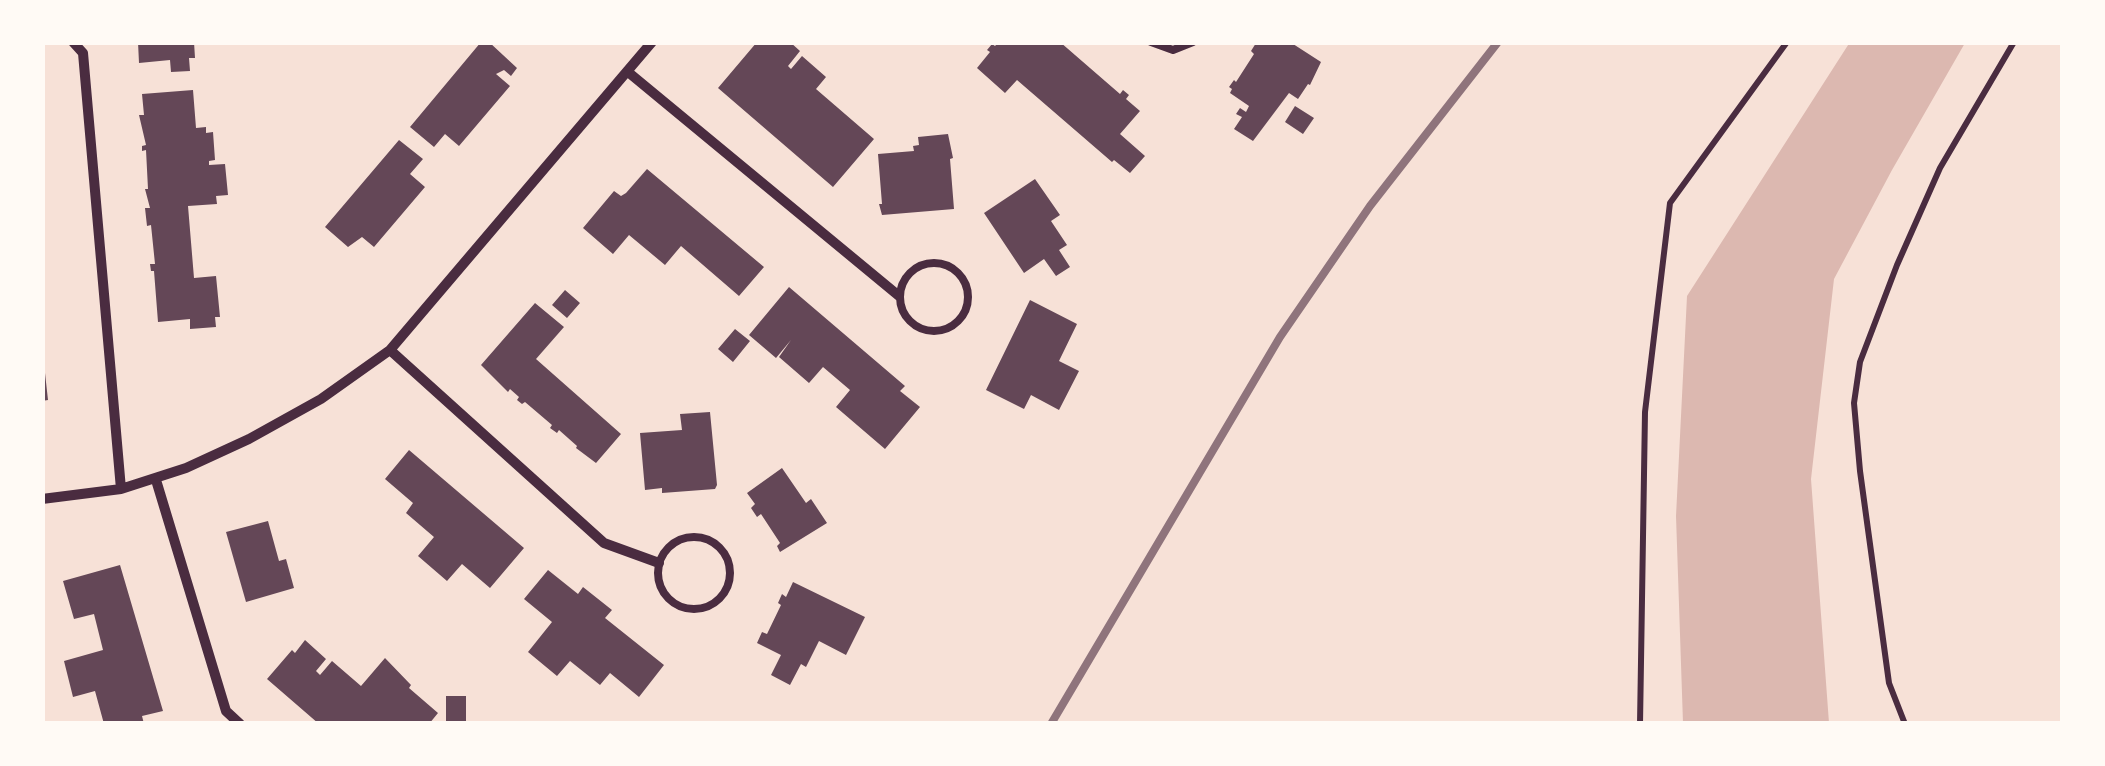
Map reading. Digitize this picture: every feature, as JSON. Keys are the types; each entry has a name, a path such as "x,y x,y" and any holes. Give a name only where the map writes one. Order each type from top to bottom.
{"street":[{"path":"73,42 82,48 122,489"},
{"path":"42,499 122,489 156,480 249,439 306,407 390,350 652,42"},
{"path":"628,72 900,296"},
{"path":"390,350 604,543 659,564"},
{"path":"156,480 226,711 240,724"}],"lane":[{"path":"1150,42 1172,50 1193,42"},
{"path":"935,263 959,274 968,298 957,323 932,332 908,320 900,296 902,283 910,272 935,263"},
{"path":"703,538 725,556 728,583 722,596 711,605 684,608 671,602 662,591 659,564 676,542 703,538"}],"path":[{"path":"1640,724 1645,412 1670,203 1787,42"},
{"path":"1905,724 1890,684 1860,471 1854,403 1860,362 1940,168 2014,42"}],"shaded area":[{"path":"1850,42 1965,43 1834,279 1811,479 1829,723 1683,723 1676,516 1687,296"}],"building":[{"path":"138,42 194,42 195,58 189,58 190,71 171,72 170,60 139,63"},
{"path":"481,42 489,42 517,68 511,76 504,70 496,74 510,86 459,146 445,134 434,147 410,127"},
{"path":"757,42 790,42 800,51 788,66 791,69 802,56 826,77 816,89 874,139 833,187 718,88"},
{"path":"1060,42 1120,94 1123,90 1129,95 1126,99 1140,111 1120,134 1145,156 1130,173 1017,80 1005,93 977,68 992,44"},
{"path":"1290,42 1321,62 1298,99 1289,93 1253,141 1234,129 1242,117 1236,114 1240,108 1246,112 1249,106 1230,93 1229,87 1254,54 1251,51 1256,43"},
{"path":"193,90 196,128 206,127 206,133 213,132 215,160 209,161 209,165 225,164 228,195 216,196 217,204 188,206 194,278 216,276 220,317 215,317 216,327 190,329 190,319 158,322 154,271 150,264 155,264 151,225 147,226 145,208 150,208 145,189 146,150 142,151 146,145 139,115 144,115 142,94"},
{"path":"1295,106 1314,118 1303,134 1285,122"},
{"path":"948,134 953,158 950,159 954,209 882,215 878,154 914,151 913,146 919,145 918,137"},
{"path":"399,140 423,159 410,174 425,187 374,247 362,237 348,247 325,227"},
{"path":"647,169 764,267 739,296 681,246 665,265 629,235 613,254 583,228 614,191 621,196 626,193"},
{"path":"1035,179 1060,215 1051,221 1067,245 1059,250 1070,267 1056,276 1044,259 1024,273 984,213"},
{"path":"789,287 905,386 900,391 920,407 885,449 836,407 850,390 823,367 809,383 779,357 791,340 776,358 749,335"},
{"path":"565,290 580,303 567,318 552,305"},
{"path":"1030,300 1077,324 1059,361 1079,371 1059,410 1031,395 1024,409 986,390"},
{"path":"535,303 564,327 536,359 621,434 596,463 559,430 557,433 550,428 552,425 525,402 517,400 519,397 510,389 508,392 481,365"},
{"path":"735,329 750,341 733,362 718,349"},
{"path":"42,373 48,400 42,401"},
{"path":"710,412 715,489 662,493 662,488 645,490 640,433 682,430 680,414"},
{"path":"409,450 524,548 490,588 462,564 447,581 418,556 434,537 406,513 413,503 385,479"},
{"path":"782,468 806,503 811,499 827,523 780,552 780,543 761,514 757,517 751,508 755,504 747,493"},
{"path":"268,521 279,561 286,559 294,588 246,602 226,532"},
{"path":"120,565 163,711 142,716 144,724 104,724 95,691 73,697 64,661 103,650 94,614 74,619 63,581"},
{"path":"548,570 578,594 583,587 612,610 605,618 664,665 639,697 610,673 600,685 570,661 557,676 528,652 552,622 524,599"},
{"path":"793,582 865,617 846,655 819,641 806,667 801,664 790,685 771,675 781,655 757,643 762,632 767,634 782,594 786,597"},
{"path":"305,640 326,659 316,671 320,675 332,661 361,686 385,658 411,685 409,688 438,713 429,724 319,724 267,679"},
{"path":"446,696 466,696 466,722 446,722"}],"railway":[{"path":"1051,724 1280,337 1370,206 1498,42"}]}
